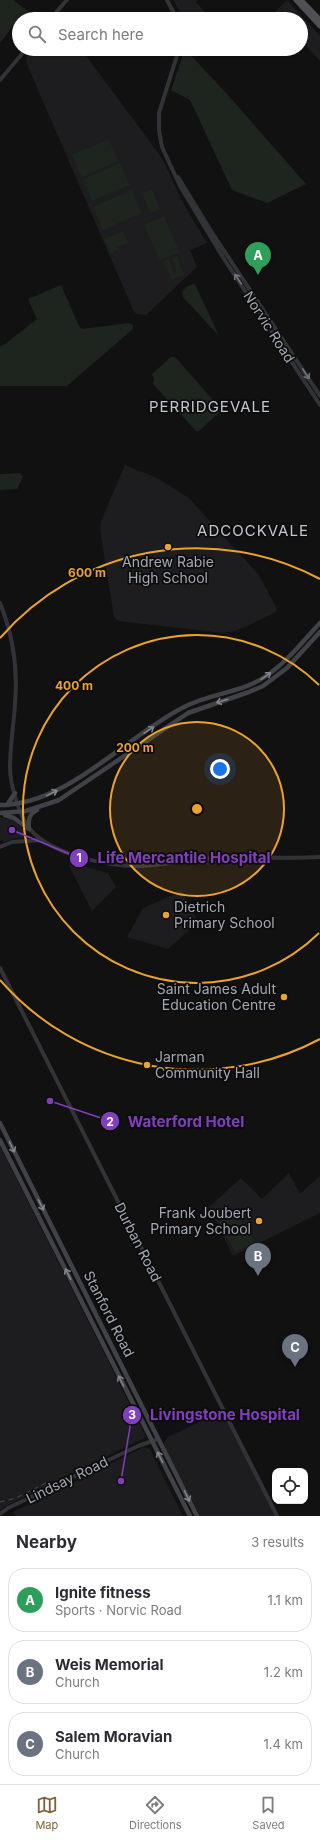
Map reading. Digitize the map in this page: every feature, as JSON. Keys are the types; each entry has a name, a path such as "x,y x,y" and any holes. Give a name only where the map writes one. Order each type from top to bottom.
{"main road":[{"path":"296,0 307,12"},
{"path":"301,0 320,20"},
{"path":"308,13 320,26"},
{"path":"0,805 18,804 41,798 61,789 185,706 258,681 288,658 320,623"},
{"path":"29,828 29,819 32,813 63,798 188,712 249,692 270,682 287,668 320,632"},
{"path":"7,805 15,793"},
{"path":"0,813 21,812 48,805"},
{"path":"0,813 14,818 29,828"},
{"name":"Stanford Road","path":"0,1123 197,1516"},
{"name":"Stanford Road","path":"0,1140 190,1516"}],"street":[{"path":"56,12 67,0"},
{"path":"56,12 71,0"},
{"path":"166,0 173,12"},
{"path":"0,80 20,56"},
{"name":"Norvic Road","path":"177,56 160,108 158,120 161,142 170,165 180,186 224,259 320,405"},
{"name":"Norvic Road","path":"170,165 320,396"},
{"path":"0,603 9,631 15,662 16,700 10,767 15,793 21,812 29,828 44,841 79,857 103,864 121,866 142,866 218,858 320,857"},
{"path":"0,847 17,841 44,841"},
{"name":"Durban Road","path":"0,968 277,1516"},
{"name":"Lindsay Road","path":"0,1514 8,1508 152,1440 158,1439"}],"shaded area":[{"path":"0,0 13,0 29,12 12,12 12,27 0,43"},
{"path":"173,0 198,0 196,2 205,12 180,12"},
{"path":"287,0 298,12 275,12"},
{"path":"308,23 320,36 320,61 308,48"},
{"path":"27,56 86,56 162,158 182,201 207,243 190,250 197,267 146,315 137,314 134,312 26,62"},
{"path":"183,56 192,56 306,184 267,203 232,190 190,100 171,90"},
{"path":"109,139 118,161 82,177 72,155"},
{"path":"120,163 129,185 92,201 83,179"},
{"path":"152,189 160,209 150,213 142,193"},
{"path":"132,190 142,213 103,230 93,207"},
{"path":"164,216 180,252 160,260 144,225"},
{"path":"123,231 128,243 117,247 118,250 110,253 104,239"},
{"path":"177,256 184,275 172,280 163,262 169,259 174,272 176,271 171,258"},
{"path":"194,284 219,336 183,297 182,292 186,287"},
{"path":"61,285 79,326 82,329 129,323 133,325 133,329 67,386 0,386 0,346 5,344 37,319 28,299"},
{"path":"171,357 175,357 222,410 199,431 196,431 153,384 154,378 152,374"},
{"name":"Andrew Rabie High School","path":"125,465 159,479 189,498 259,575 277,609 276,612 235,631 223,633 118,621 114,617 100,530 101,521"},
{"path":"20,473 23,477 17,489 0,490 0,474"},
{"path":"0,817 15,821 22,828 28,838 16,838 4,842 3,840 0,841"},
{"path":"71,863 108,873 116,887 92,911 69,866"},
{"name":"Dietrich Primary School","path":"182,891 198,922 168,949 127,937 143,908"},
{"path":"0,1146 146,1437 4,1507 0,1511"},
{"name":"Frank Joubert Primary School","path":"289,1173 300,1194 320,1176 320,1213 233,1256 209,1207 241,1178 262,1199"},
{"path":"234,1212 247,1227 255,1242 235,1252 219,1222"},
{"path":"222,1411 275,1516 200,1516 163,1444 168,1437"},
{"path":"144,1447 150,1449 183,1516 16,1516 13,1512"}],"railway":[{"path":"0,1502 16,1498 50,1481"}],"place":[{"name":"Ignite fitness","path":"258,275"},
{"name":"Andrew Rabie High School","path":"168,547"},
{"name":"Life Mercantile Hospital","path":"12,830"},
{"name":"Dietrich Primary School","path":"166,915"},
{"name":"Saint James Adult Education Centre","path":"284,997"},
{"name":"Jarman Community Hall","path":"147,1065"},
{"name":"Waterford Hotel","path":"50,1101"},
{"name":"Frank Joubert Primary School","path":"259,1221"},
{"name":"Weis Memorial","path":"258,1276"},
{"name":"Salem Moravian","path":"295,1367"},
{"name":"Livingstone Hospital","path":"121,1481"}],"district":[{"name":"PERRIDGEVALE","path":"210,407"},
{"name":"ADCOCKVALE","path":"253,531"}]}
